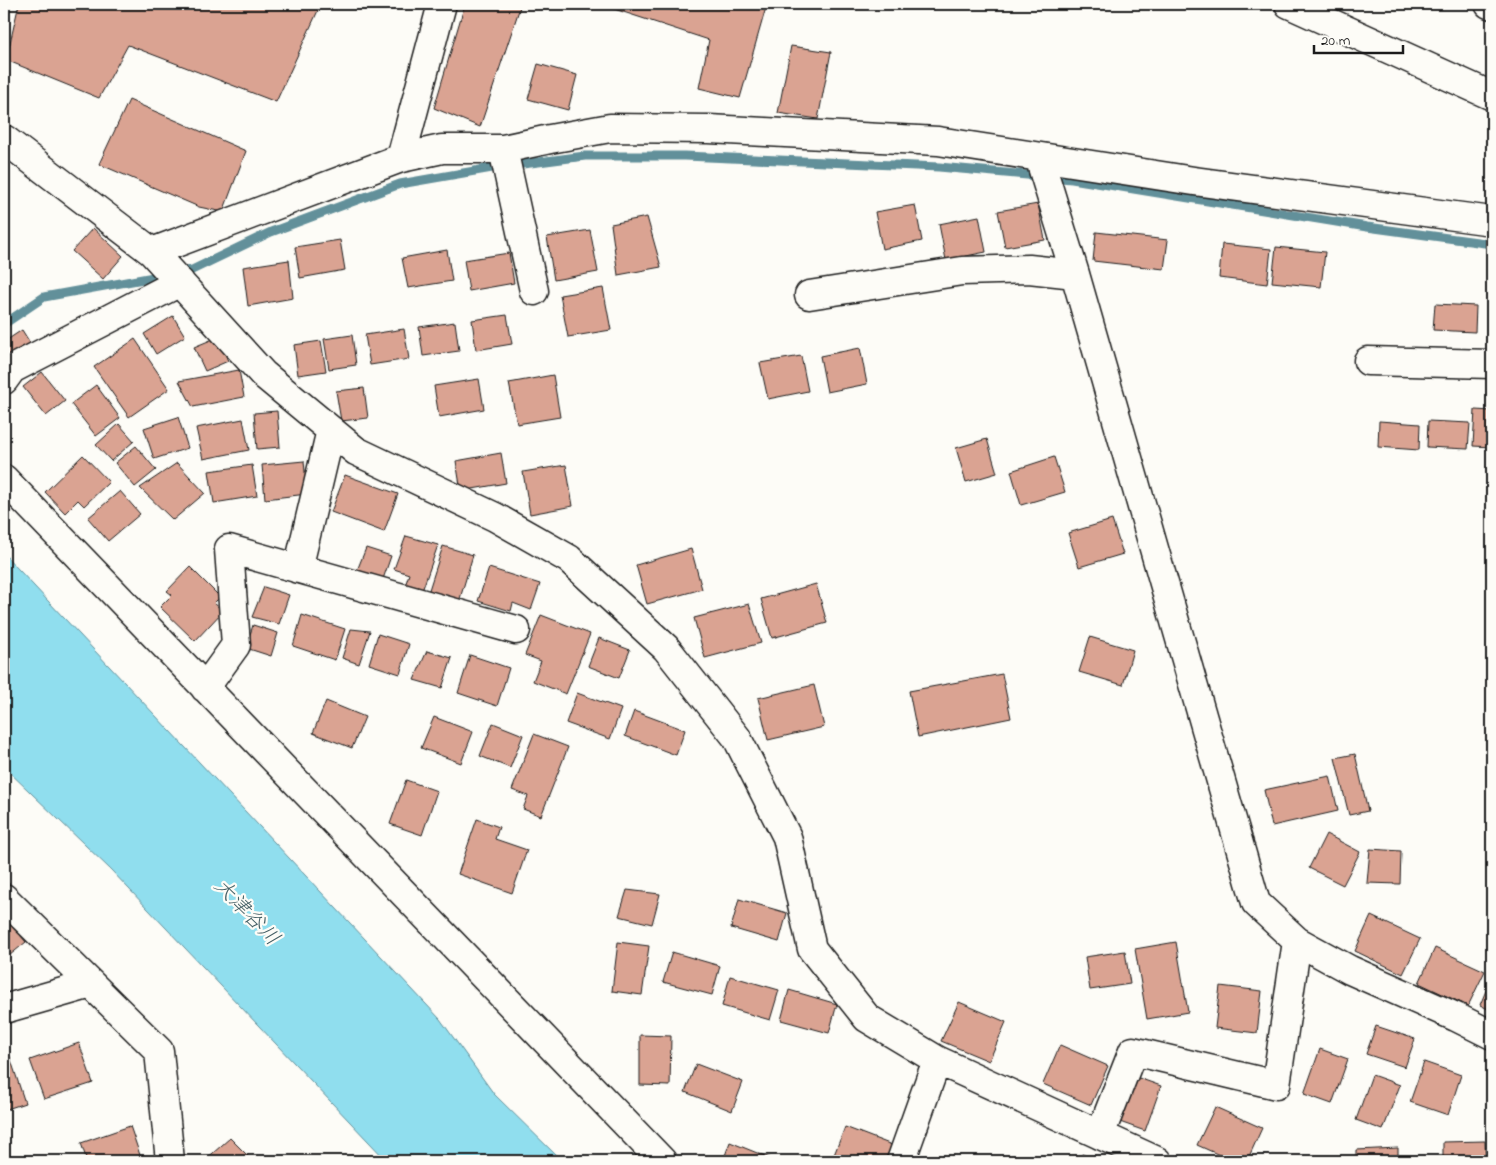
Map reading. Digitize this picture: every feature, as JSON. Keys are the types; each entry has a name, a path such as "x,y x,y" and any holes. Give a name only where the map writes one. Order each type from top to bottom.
{"street":[{"path":"401,158 442,4"},
{"path":"1289,4 1492,96"},
{"path":"1488,4 1492,6"},
{"path":"152,252 401,158 442,149 503,149 550,138 610,128 709,129 938,141 1204,183 1492,221"},
{"path":"4,139 152,252 263,374 356,451 495,517 569,559 666,648 737,738 787,837 812,949 867,1018 937,1060 1158,1161"},
{"path":"503,149 534,291"},
{"path":"1039,157 1075,274 1256,903 1298,941 1350,970 1492,1035"},
{"path":"808,295 962,271 1029,269 1075,274"},
{"path":"4,380 12,369 180,282"},
{"path":"1368,361 1492,364"},
{"path":"298,569 332,430"},
{"path":"4,479 662,1161"},
{"path":"206,688 236,645 229,549 516,630"},
{"path":"4,898 159,1052 170,1161"},
{"path":"1100,1135 1133,1051 1276,1085 1298,941"},
{"path":"4,1009 91,984"},
{"path":"901,1161 937,1060"}],"water":[{"name":"大津谷川","path":"4,554 440,1019 494,1094 562,1161 387,1161 111,870 4,767"}],"building":[{"path":"19,4 321,4 276,102 128,45 99,98 6,60"},
{"path":"465,4 521,4 480,127 434,108"},
{"path":"599,4 767,4 740,98 699,88 709,40"},
{"path":"791,46 831,52 818,119 778,113"},
{"path":"538,64 577,75 568,110 528,99"},
{"path":"129,100 246,151 223,212 199,207 99,164"},
{"path":"1038,204 1045,240 1005,247 998,211"},
{"path":"915,205 922,241 882,249 875,212"},
{"path":"979,216 986,252 946,260 939,224"},
{"path":"647,217 661,267 618,275 611,224"},
{"path":"93,228 123,256 103,279 72,251"},
{"path":"590,230 598,272 554,280 547,237"},
{"path":"1096,232 1168,240 1164,269 1093,261"},
{"path":"340,240 345,270 300,278 295,247"},
{"path":"1222,244 1271,249 1267,284 1219,278"},
{"path":"1276,247 1325,252 1321,287 1272,282"},
{"path":"447,250 452,281 408,288 402,258"},
{"path":"509,253 514,283 469,291 464,260"},
{"path":"289,260 293,298 248,306 243,267"},
{"path":"603,288 611,330 568,337 560,295"},
{"path":"1489,303 1492,304 1492,330 1488,330"},
{"path":"1435,304 1476,306 1475,332 1433,330"},
{"path":"507,315 512,344 476,350 472,320"},
{"path":"173,316 185,336 156,354 144,334"},
{"path":"455,322 459,351 423,356 419,327"},
{"path":"404,329 409,359 370,365 365,335"},
{"path":"22,330 32,346 4,365 4,342"},
{"path":"352,335 356,365 329,369 324,339"},
{"path":"218,337 228,361 205,371 194,347"},
{"path":"135,339 169,389 129,417 94,367"},
{"path":"321,341 326,371 298,375 294,345"},
{"path":"860,348 867,384 827,392 820,356"},
{"path":"801,356 808,391 768,399 760,363"},
{"path":"239,370 244,397 193,407 179,381"},
{"path":"42,372 65,401 46,416 23,387"},
{"path":"553,375 560,417 517,424 509,383"},
{"path":"479,379 484,409 439,417 434,386"},
{"path":"96,385 120,418 96,436 71,404"},
{"path":"364,388 368,418 341,421 336,391"},
{"path":"1475,410 1492,411 1492,447 1473,446"},
{"path":"277,411 280,447 257,449 254,413"},
{"path":"178,417 188,448 154,459 144,428"},
{"path":"243,419 249,450 203,459 196,428"},
{"path":"1379,421 1420,424 1419,450 1378,447"},
{"path":"1428,421 1470,423 1468,449 1427,447"},
{"path":"119,424 134,441 111,461 96,445"},
{"path":"987,439 997,473 966,482 956,448"},
{"path":"136,446 156,470 135,487 115,463"},
{"path":"501,453 506,483 461,491 456,461"},
{"path":"83,455 109,482 84,506 78,500 65,513 45,492"},
{"path":"1054,457 1065,492 1021,505 1011,471"},
{"path":"304,461 307,494 265,499 262,465"},
{"path":"177,463 205,493 173,520 140,488"},
{"path":"252,465 257,496 214,503 209,471"},
{"path":"566,465 573,506 530,514 523,472"},
{"path":"345,475 398,494 384,532 331,512"},
{"path":"120,491 140,514 108,541 88,518"},
{"path":"1112,520 1123,554 1079,567 1068,533"},
{"path":"406,536 438,545 422,591 405,586 409,574 394,569"},
{"path":"443,546 473,555 459,602 428,593"},
{"path":"366,548 391,556 381,585 354,578"},
{"path":"691,549 702,589 647,604 636,565"},
{"path":"190,567 220,597 214,603 223,611 195,641 160,607 172,595 167,591"},
{"path":"489,568 540,584 531,610 513,603 511,611 478,601"},
{"path":"816,584 827,623 772,638 761,599"},
{"path":"264,587 289,595 279,624 252,617"},
{"path":"749,604 761,643 705,658 694,618"},
{"path":"302,615 345,629 335,660 293,646"},
{"path":"541,615 590,634 566,694 533,681 541,661 525,655"},
{"path":"253,625 278,633 271,656 246,648"},
{"path":"351,629 370,631 359,664 342,658"},
{"path":"378,634 409,644 400,674 369,664"},
{"path":"1090,637 1133,650 1123,685 1079,672"},
{"path":"599,638 630,650 619,678 588,666"},
{"path":"427,651 452,658 442,688 414,680"},
{"path":"470,655 509,668 497,706 458,693"},
{"path":"1002,674 1011,718 918,737 909,691"},
{"path":"814,685 824,727 768,740 758,698"},
{"path":"577,693 621,709 610,739 566,723"},
{"path":"326,701 365,717 352,748 313,733"},
{"path":"634,711 685,730 676,755 625,736"},
{"path":"434,717 473,732 461,763 421,748"},
{"path":"493,723 523,735 510,768 480,756"},
{"path":"534,734 568,747 541,816 523,809 528,796 512,790"},
{"path":"1355,754 1368,811 1349,815 1335,758"},
{"path":"1330,776 1338,811 1272,826 1264,790"},
{"path":"406,780 437,791 422,835 390,824"},
{"path":"477,819 499,827 495,839 527,850 512,893 458,874"},
{"path":"1326,834 1360,852 1343,885 1309,868"},
{"path":"1370,849 1401,851 1400,884 1367,883"},
{"path":"627,890 660,894 652,924 619,916"},
{"path":"739,899 787,913 779,942 731,928"},
{"path":"4,916 26,942 4,960"},
{"path":"1371,916 1420,939 1403,974 1355,951"},
{"path":"618,942 649,946 642,995 612,991"},
{"path":"1176,942 1188,1012 1147,1019 1135,949"},
{"path":"1435,948 1485,971 1468,1006 1419,983"},
{"path":"1125,951 1130,984 1090,990 1085,957"},
{"path":"672,952 720,966 712,995 663,982"},
{"path":"730,976 779,990 770,1020 722,1006"},
{"path":"1492,976 1492,1011 1480,1005"},
{"path":"1220,986 1262,991 1257,1033 1215,1028"},
{"path":"789,990 837,1004 829,1033 781,1020"},
{"path":"959,1002 1006,1022 989,1061 941,1041"},
{"path":"1376,1026 1415,1039 1405,1067 1366,1054"},
{"path":"640,1035 671,1036 670,1086 640,1085"},
{"path":"79,1043 93,1083 44,1099 30,1060"},
{"path":"1060,1045 1108,1066 1091,1105 1043,1084"},
{"path":"1320,1049 1348,1059 1332,1104 1304,1094"},
{"path":"9,1054 25,1103 4,1110 4,1056"},
{"path":"1424,1062 1461,1075 1448,1115 1410,1102"},
{"path":"696,1064 743,1082 732,1111 685,1092"},
{"path":"1372,1075 1400,1085 1383,1130 1356,1120"},
{"path":"1133,1076 1161,1086 1145,1131 1117,1121"},
{"path":"1215,1107 1262,1128 1247,1161 1233,1161 1197,1145"},
{"path":"130,1126 142,1161 87,1161 81,1143"},
{"path":"845,1127 892,1145 885,1161 848,1161 834,1155"},
{"path":"230,1138 253,1161 204,1161"},
{"path":"1485,1141 1486,1161 1443,1161 1443,1142"},
{"path":"730,1142 777,1161 723,1161"},
{"path":"1398,1148 1398,1161 1356,1161 1356,1150"},
{"path":"1082,1154 1098,1161 1079,1161"}],"waterway":[{"path":"4,324 44,297 192,270 271,232 400,184 492,168 585,156 685,156 939,167 1072,179 1367,227 1492,244"}]}
